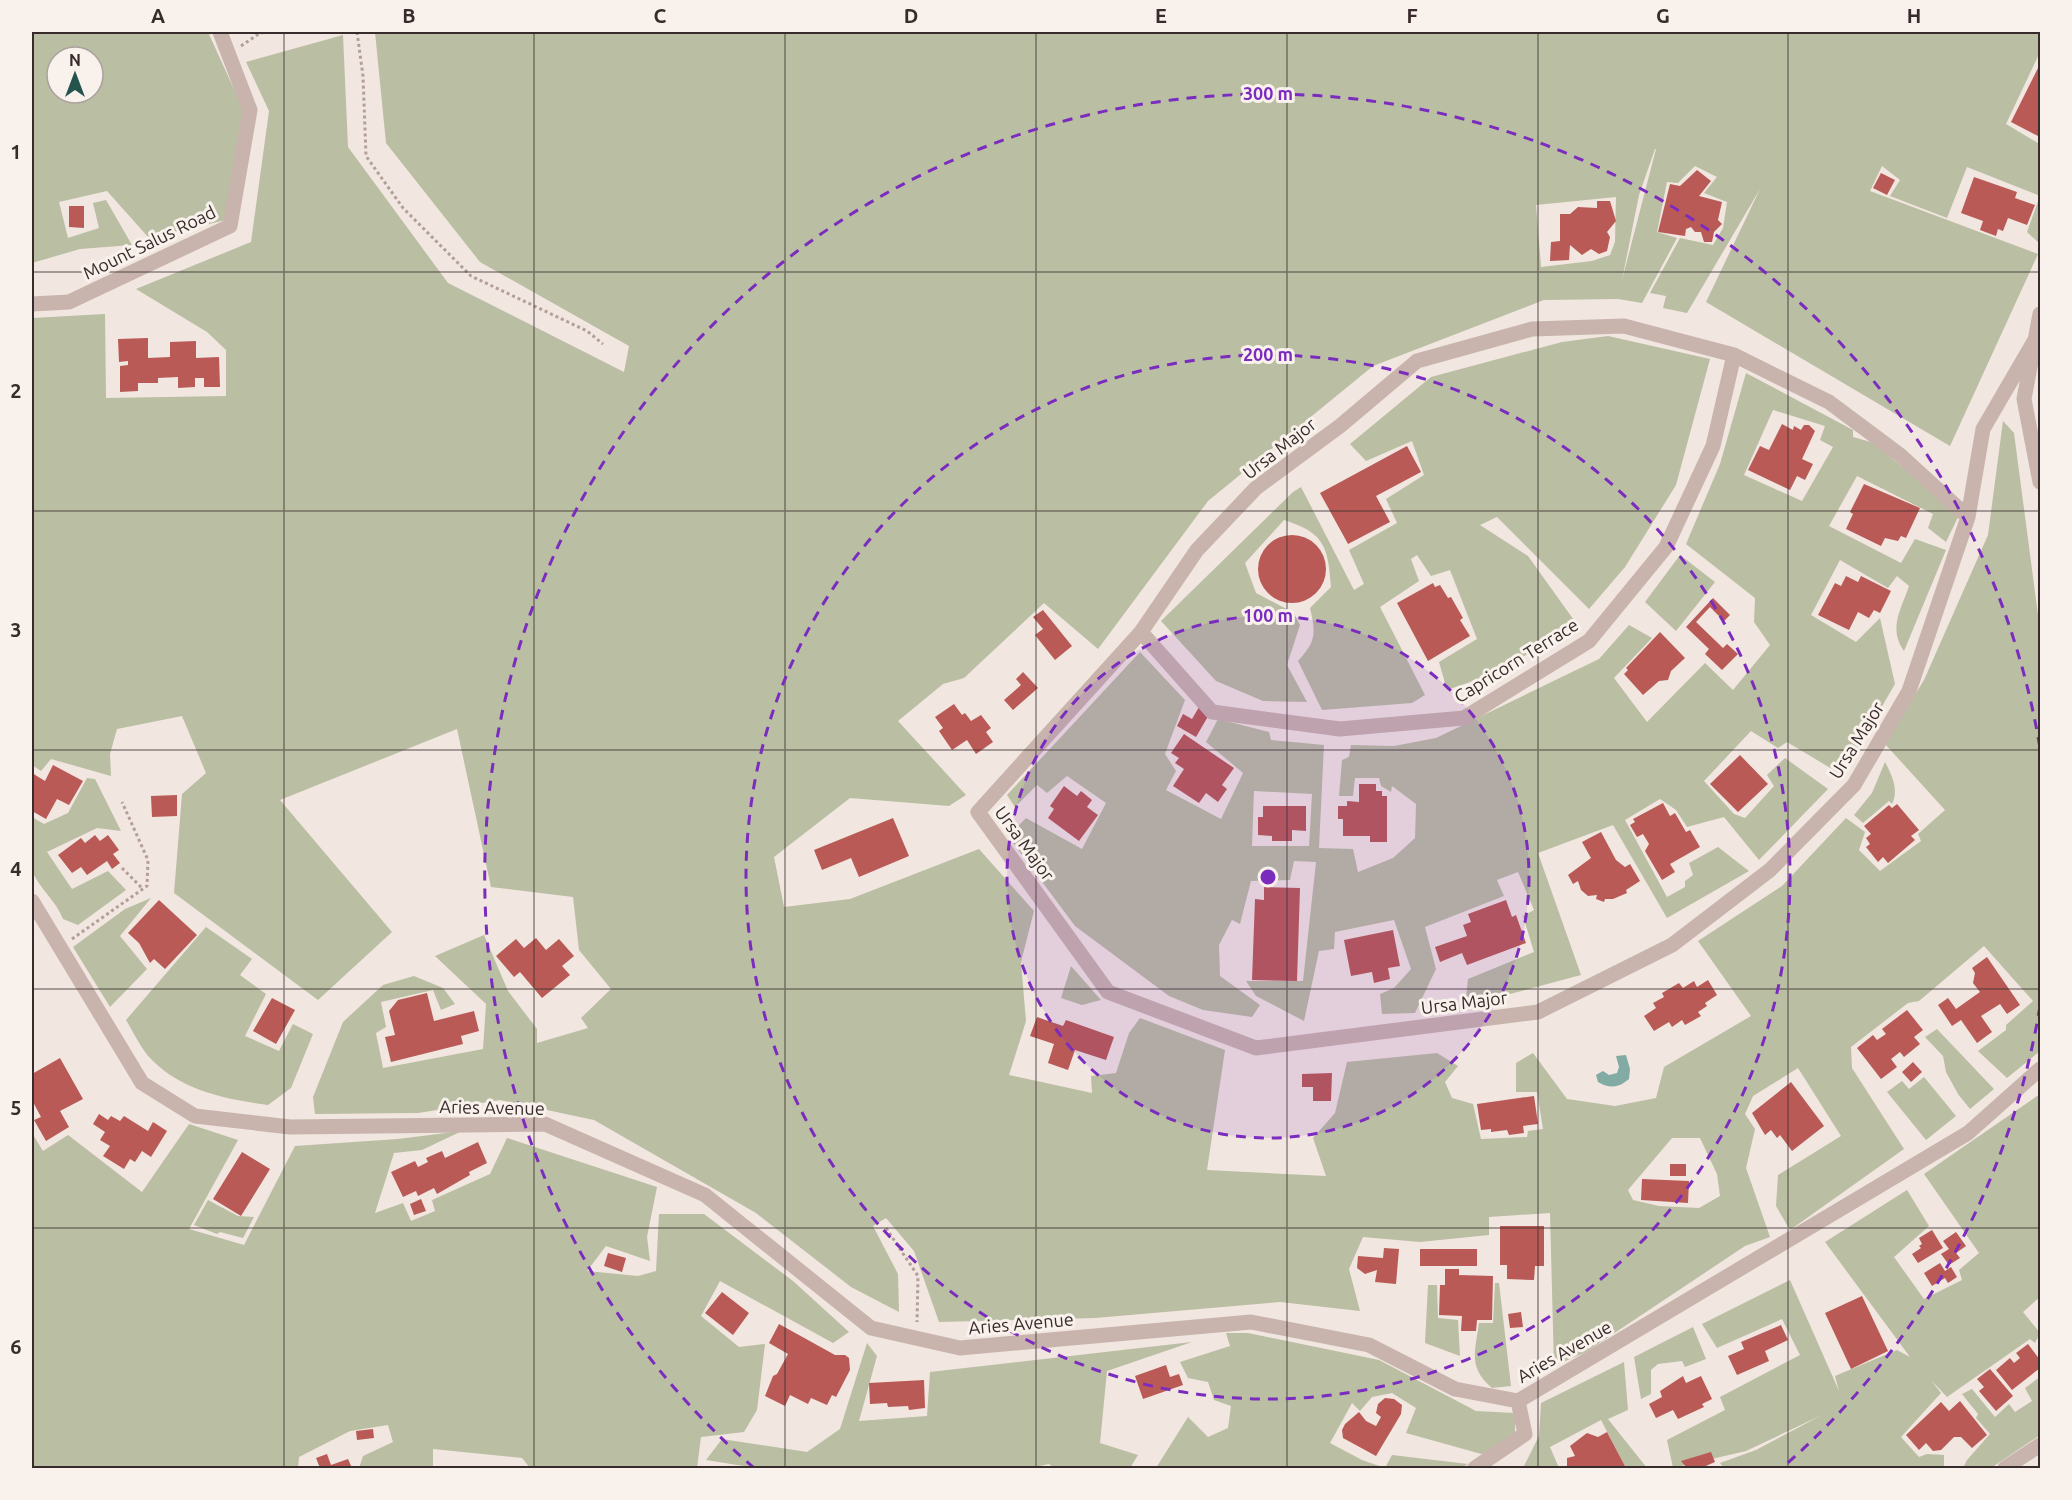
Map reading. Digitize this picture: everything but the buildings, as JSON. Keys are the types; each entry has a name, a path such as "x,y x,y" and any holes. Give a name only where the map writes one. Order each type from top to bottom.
{"street":[{"name":"Mount Salus Road","path":"32,304 69,302 230,226 250,110 220,32"},
{"path":"2040,314 2024,399 2040,482"},
{"name":"Ursa Major","path":"1968,517 1900,455 1829,402 1734,355 1624,326 1532,329 1417,361 1340,426 1257,488 1197,550 1141,632 978,812 1108,992 1257,1048 1538,1012 1671,945 1770,870 1854,785 1909,691 1968,517 1983,429 2036,338"},
{"name":"Capricorn Terrace","path":"1141,632 1212,712 1340,729 1464,718 1589,641 1666,547 1713,446 1734,355"},
{"name":"Aries Avenue","path":"32,901 142,1083 195,1116 290,1127 545,1124 705,1195 871,1328 960,1348 1251,1322 1369,1345 1455,1389 1518,1401 1968,1133 2040,1070"},
{"path":"1475,1468 1525,1434 1518,1401"},
{"path":"2005,1468 2040,1444"}],"path":[{"path":"229,55 260,33 268,32"},
{"path":"357,32 363,76 366,156 403,208 471,276 587,331 603,344"},
{"path":"60,948 147,886 148,860 122,802"},
{"path":"122,868 143,889"},
{"path":"886,1228 918,1276 916,1338"}],"green space":[{"path":"32,32 208,32 243,109 226,220 149,238 107,191 59,202 68,238 99,228 93,203 106,200 132,245 80,249 32,263"},
{"path":"375,32 2040,32 2040,52 2006,124 2038,143 2040,140 2040,196 1967,167 1947,218 1890,196 1900,180 1882,166 1870,191 2038,254 1950,446 1706,302 1760,189 1687,313 1663,308 1666,296 1650,293 1680,238 1713,245 1723,228 1727,202 1704,193 1717,177 1695,166 1678,183 1667,182 1657,232 1677,238 1642,303 1618,299 1544,300 1373,366 1208,501 1098,649 1044,603 964,678 943,684 898,721 966,795 949,806 850,798 774,857 784,907 850,899 979,849 1034,911 1021,962 1026,1021 1009,1075 1092,1093 1091,1076 1116,1073 1129,1033 1140,1018 1225,1050 1207,1170 1326,1176 1313,1138 1335,1113 1347,1062 1437,1053 1458,1066 1445,1082 1452,1098 1473,1104 1481,1139 1527,1137 1528,1131 1543,1129 1537,1092 1516,1092 1516,1063 1533,1053 1567,1099 1615,1106 1656,1098 1664,1067 1751,1016 1698,941 1782,886 1846,818 1865,832 1859,850 1880,871 1921,841 1918,834 1945,810 1885,744 1924,680 1988,535 2003,421 2014,433 2040,630 2040,1051 2007,1078 1978,1051 2006,1030 2006,1025 2033,1001 1984,946 1919,1001 1908,1003 1851,1047 1852,1068 1904,1149 1790,1230 1776,1206 1778,1175 1841,1136 1798,1068 1753,1096 1745,1114 1755,1129 1746,1168 1770,1237 1745,1246 1586,1352 1554,1366 1550,1213 1489,1217 1489,1235 1420,1242 1363,1237 1349,1269 1360,1311 1280,1302 1095,1318 939,1322 914,1251 886,1218 873,1226 898,1274 899,1312 851,1287 756,1213 594,1120 500,1100 418,1113 315,1114 313,1097 343,1022 383,985 414,976 443,988 455,1004 441,1010 433,990 381,1002 386,1027 376,1033 383,1068 483,1049 486,1004 435,956 484,935 508,991 537,1029 537,1043 588,1028 581,1018 611,989 579,950 573,897 491,887 457,729 280,800 392,932 318,1000 174,893 182,794 206,773 182,716 117,729 110,754 111,776 51,759 41,771 32,765 32,318 105,314 106,398 226,396 226,350 207,332 136,289 251,242 269,111 246,62 343,35 348,147 448,283 624,372 629,346 480,262 386,143","holes":["1656,149 1622,280 1639,195","1616,197 1615,242 1610,255 1592,261 1541,267 1536,205","1672,1138 1700,1138 1717,1174 1720,1196 1699,1208 1659,1206 1633,1200 1628,1190"]},
{"path":"2040,196 2040,244 2027,232"},
{"path":"1608,336 1710,359 1676,485 1625,567 1589,609 1497,517 1480,525 1528,556 1576,623 1499,672 1447,690 1439,662 1477,639 1450,570 1431,576 1417,555 1411,559 1419,581 1380,607 1425,695 1412,703 1322,710 1298,661 1313,637 1310,608 1331,587 1328,561 1322,543 1316,536 1284,520 1245,563 1256,593 1294,613 1300,625 1287,665 1307,702 1263,701 1216,681 1161,621 1293,492 1301,487 1354,590 1364,584 1349,550 1397,523 1386,499 1424,475 1412,441 1366,461 1350,444 1431,377 1562,342"},
{"path":"1746,373 1853,430 1853,437 1874,443 1959,515 1946,542 1928,528 1933,514 1857,476 1829,526 1901,563 1915,539 1946,550 1904,651 1899,643 1896,627 1909,586 1897,576 1888,588 1840,560 1811,615 1856,642 1880,618 1895,684 1842,775 1787,742 1778,748 1751,731 1704,781 1734,814 1745,818 1774,786 1767,775 1785,758 1828,789 1759,860 1724,817 1687,827 1676,810 1660,799 1625,820 1667,897 1685,887 1685,881 1693,875 1689,863 1718,847 1749,871 1667,918 1613,825 1538,853 1581,975 1465,1006 1468,979 1534,952 1523,916 1534,910 1518,872 1497,880 1504,896 1425,927 1436,969 1415,1013 1382,1014 1380,994 1394,988 1411,969 1394,920 1335,932 1334,949 1319,951 1304,1021 1256,996 1246,981 1303,981 1316,862 1294,861 1290,880 1251,881 1240,924 1232,920 1219,945 1220,976 1260,1005 1252,1017 1203,1010 1169,996 1075,926 1008,836 1026,818 1082,849 1106,803 1067,776 1047,793 1037,785 1015,807 1007,795 1140,652 1185,700 1165,754 1176,771 1166,790 1221,819 1243,773 1206,742 1218,719 1269,732 1271,740 1324,745 1319,848 1353,849 1358,872 1393,858 1415,838 1416,804 1392,786 1391,792 1381,786 1379,778 1355,778 1353,796 1339,796 1342,760 1349,757 1351,745 1394,746 1436,738 1599,659 1629,625 1652,638 1614,678 1647,722 1705,663 1733,690 1770,645 1754,622 1755,598 1686,544 1720,464","holes":["1773,410 1825,426 1820,440 1833,447 1802,501 1744,475","1254,791 1312,794 1309,846 1252,846"]},
{"path":"1680,555 1715,582 1676,631 1645,602"},
{"path":"1885,762 1894,783 1894,799 1892,804 1889,801 1863,823 1854,815 1872,793"},
{"path":"87,778 95,779 121,831 97,828 47,852 72,889 108,871 126,890 78,925 63,919 34,875 30,839 32,817 44,824 68,813"},
{"path":"151,898 120,936 147,969 110,1007 73,947 125,909"},
{"path":"206,927 252,959 240,975 266,994 245,1036 279,1051 293,1024 313,1034 291,1088 268,1105 206,1092 177,1079 164,1071 148,1056 126,1020"},
{"path":"1071,966 1101,1000 1082,1005 1061,998"},
{"path":"1937,1029 1994,1089 1970,1109 1958,1094 1946,1072 1943,1056 1925,1037"},
{"path":"1924,1077 1956,1116 1926,1140 1887,1092 1902,1081 1909,1089"},
{"path":"2040,1094 2040,1297 2023,1312 2040,1333 2035,1343 2030,1339 1947,1397 1931,1380 1941,1393 1901,1437 1919,1457 1927,1454 1944,1455 1944,1468 1724,1468 1720,1463 1756,1450 1822,1415 1746,1451 1673,1468 1667,1440 1725,1410 1720,1397 1800,1355 1782,1319 1717,1348 1702,1324 1790,1280 1839,1391 1835,1376 1897,1350 1910,1357 1825,1242 1907,1190 1929,1226 1894,1257 1924,1299 1962,1280 1959,1270 1979,1253 1924,1174"},
{"path":"189,1124 238,1140 189,1229 244,1245 295,1146 398,1139 462,1131 422,1150 394,1153 375,1213 403,1203 411,1221 435,1211 432,1200 490,1174 507,1138 657,1187 647,1237 650,1261 606,1246 587,1271 638,1276 656,1271 659,1214 704,1214 793,1281 849,1332 833,1343 720,1281 701,1316 739,1347 765,1344 757,1410 744,1432 701,1437 697,1468 530,1468 522,1458 433,1449 433,1468 359,1468 363,1456 393,1442 388,1425 350,1431 299,1457 298,1468 32,1468 32,1133 43,1151 68,1135 142,1192"},
{"path":"208,1200 238,1216 254,1217 243,1238 220,1232 217,1234 194,1225"},
{"path":"1495,1283 1499,1283 1511,1386 1492,1388 1479,1373 1475,1351 1479,1323 1493,1323"},
{"path":"1428,1285 1437,1285 1438,1318 1458,1320 1460,1356 1425,1343"},
{"path":"1693,1327 1706,1359 1685,1367 1682,1361 1658,1364 1651,1370 1651,1394 1641,1399 1634,1357"},
{"path":"1226,1333 1248,1333 1379,1360 1476,1411 1515,1413 1515,1432 1485,1455 1406,1433 1416,1408 1392,1393 1372,1397 1360,1411 1352,1403 1330,1443 1362,1460 1385,1468 1156,1468 1188,1417 1208,1437 1228,1428 1231,1406 1214,1400 1208,1382 1188,1378 1180,1362 1230,1346"},
{"path":"1192,1342 1107,1371 1100,1443 1138,1455 1130,1468 1099,1466 1096,1468 1054,1468 1049,1464 1030,1468 756,1468 706,1460 722,1439 807,1452 840,1429 867,1343 877,1356 859,1421 927,1416 930,1372"},
{"path":"1624,1362 1628,1410 1608,1419 1647,1468 1626,1468 1601,1420 1550,1447 1559,1468 1523,1468 1539,1436 1541,1403"},
{"path":"2040,1377 2040,1435 1991,1468 1963,1468 1967,1460 1990,1434 1976,1418 1978,1414 1962,1394 1972,1389 1995,1417 2009,1404 2015,1412 2032,1401 2025,1388"},
{"path":"1392,1455 1468,1464 1461,1468 1385,1468"}],"water":[{"path":"1626,1055 1630,1069 1629,1079 1614,1086 1606,1086 1598,1082 1596,1075 1603,1071 1609,1075 1617,1073 1619,1067 1616,1056"}]}
